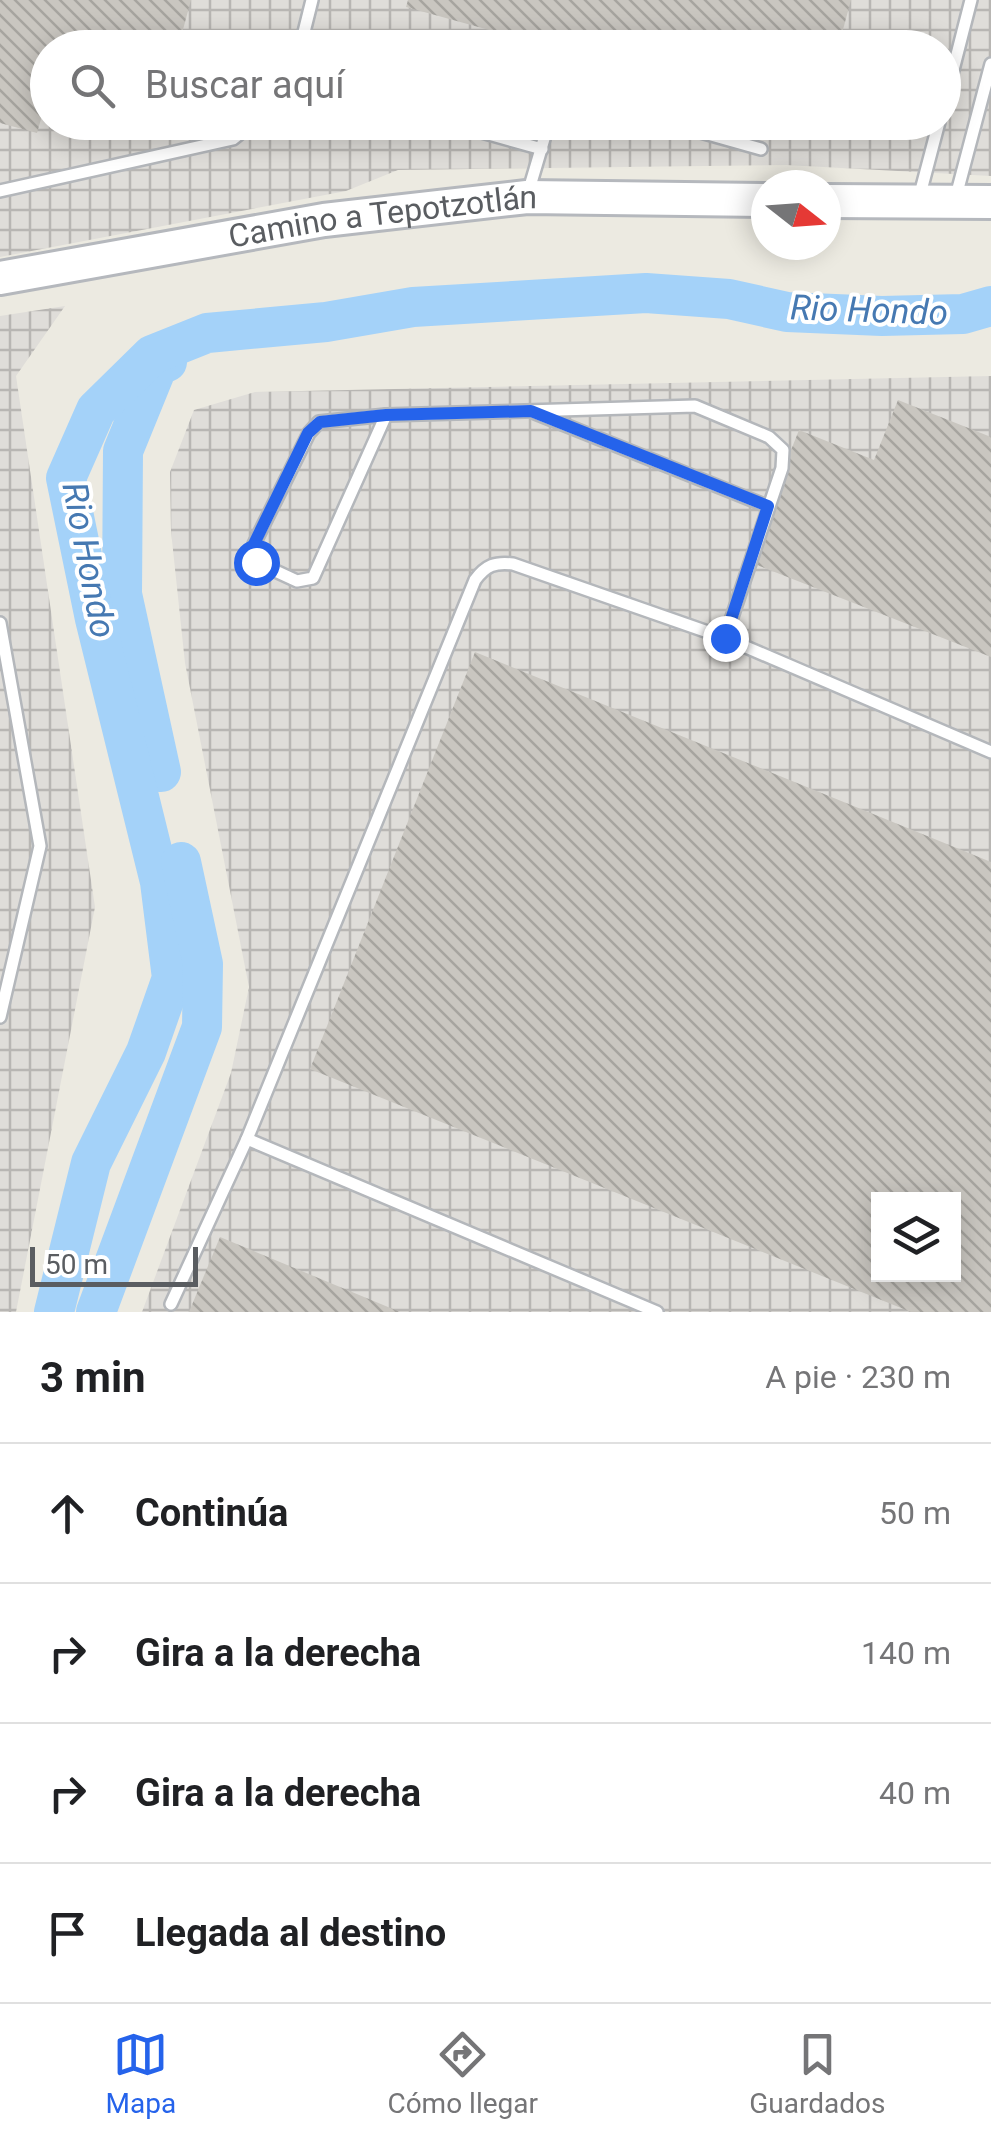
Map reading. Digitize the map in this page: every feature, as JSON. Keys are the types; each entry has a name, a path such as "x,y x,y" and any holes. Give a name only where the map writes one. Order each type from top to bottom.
{"main road":[{"name":"Camino a Tepotzotlán","path":"0,278 324,220 527,197 751,200"},
{"path":"841,200 991,201"}],"lane":[{"path":"304,30 312,0"},
{"path":"961,39 971,0"},
{"path":"955,202 991,64"},
{"path":"0,192 229,140"},
{"path":"510,140 542,149"},
{"path":"527,197 544,140"},
{"path":"729,140 761,149"},
{"path":"918,202 934,140"},
{"path":"386,415 314,578 297,581 256,562 254,544 308,433 320,422 386,415 694,406 769,437 784,450 782,468 725,638"},
{"path":"531,411 768,506"},
{"path":"171,1304 247,1139 474,580 484,568 498,562 513,564 725,638 991,752"},
{"path":"0,623 40,846 0,1017"},
{"path":"247,1139 657,1312"}],"shaded area":[{"path":"0,0 991,0 991,176 786,165 398,170 346,191 0,257"},
{"path":"65,306 16,376 95,907 16,1312 0,1312 0,316"},
{"path":"991,376 991,1312 142,1312 231,1073 249,987 185,663 171,531 170,472 194,410 255,392"}],"building":[{"path":"0,0 191,0 183,30 30,30 30,131 0,123"},
{"path":"408,0 851,0 843,30 489,30 406,7"},
{"path":"898,400 991,437 991,657 747,561 799,430 874,460"},
{"path":"475,652 991,862 991,1312 911,1312 310,1069"},
{"path":"220,1237 400,1312 189,1312"}],"waterway":[{"name":"Rio Hondo","path":"54,1312 91,1163 146,1052 172,978 160,882 95,619 66,478 96,410 152,355 207,333 326,322 413,307 646,293 729,299 787,312 882,316 963,314 991,306"},
{"path":"161,772 122,594 123,451 158,365 167,362"},
{"path":"96,1312 202,1027 203,964 181,862"}],"route":[{"path":"256,562 254,544 308,433 320,422 386,415 531,411 768,506 725,638"}]}
